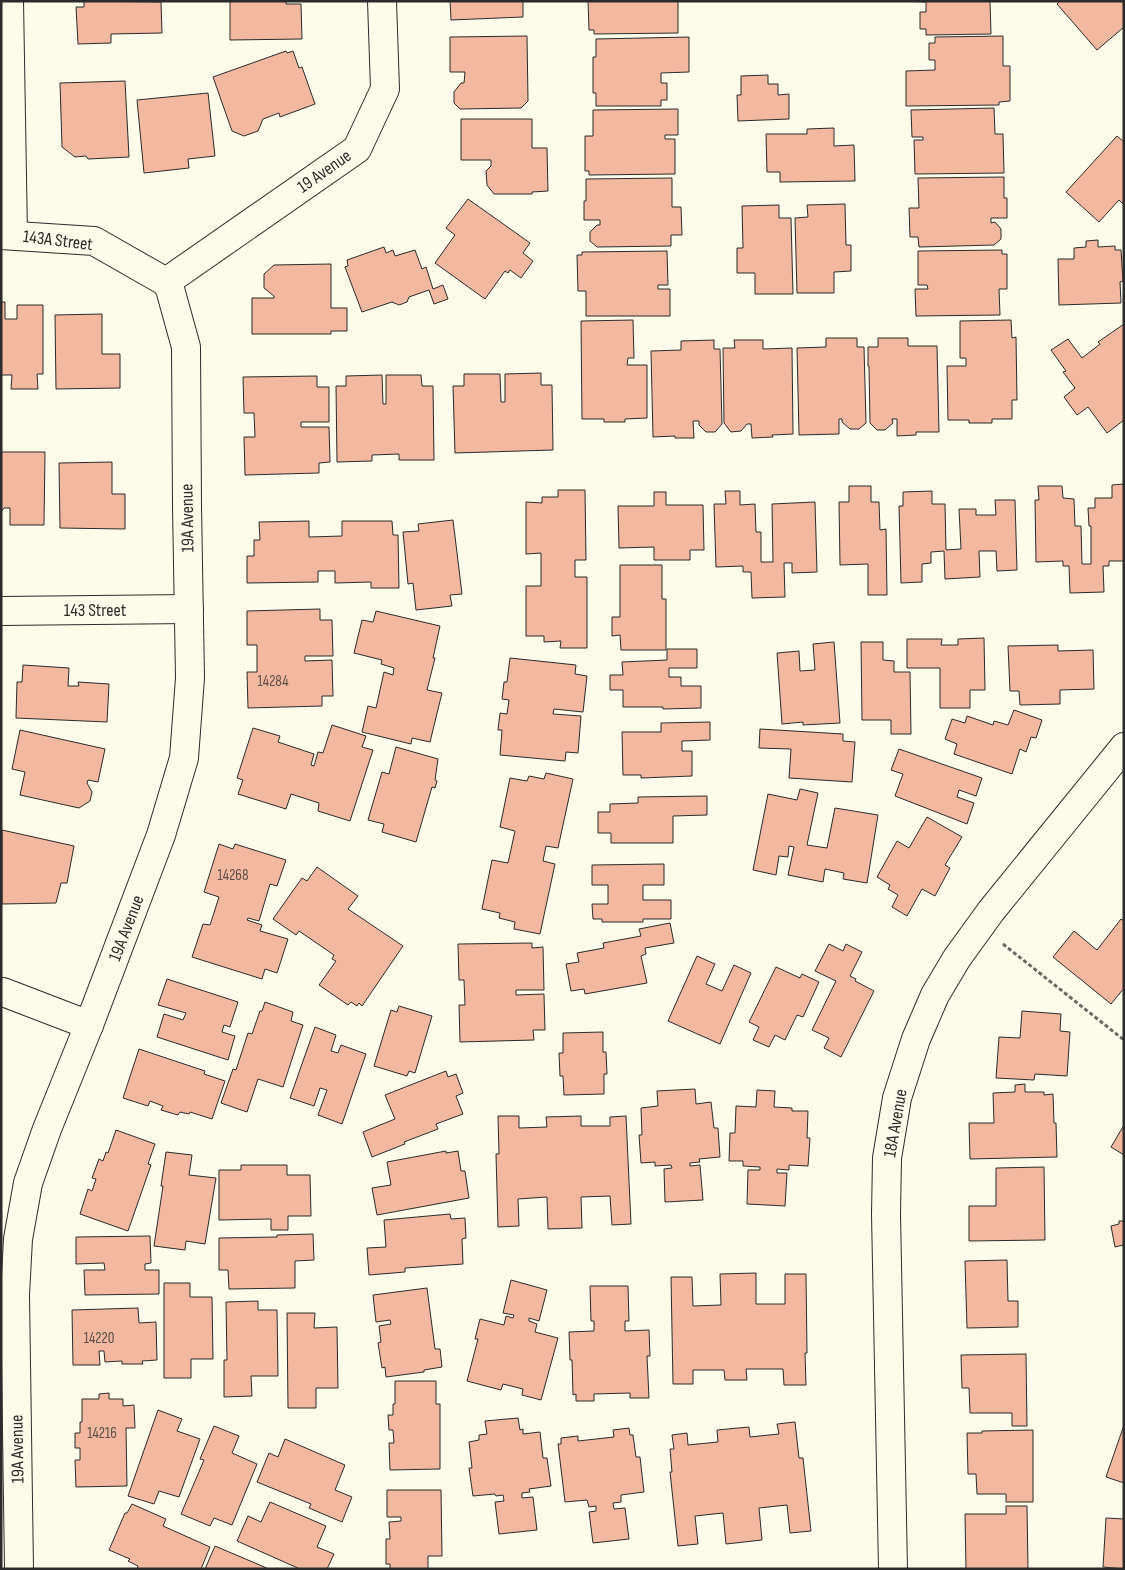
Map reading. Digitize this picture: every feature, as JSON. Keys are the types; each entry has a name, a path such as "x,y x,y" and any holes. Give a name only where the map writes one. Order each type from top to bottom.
{"street":[{"path":"7,235 9,1"},
{"name":"19 Avenue","path":"166,282 357,149 385,89 382,1"},
{"name":"143A Street","path":"7,235 94,241 166,282"},
{"name":"19A Avenue","path":"19,1569 15,1296 18,1239 28,1182 161,835 184,758 190,678 186,347 170,289 166,282"},
{"name":"143 Street","path":"1,611 189,609"},
{"name":"18A Avenue","path":"892,1569 886,1214 887,1158 897,1098 916,1039 935,995 957,958 991,912 1124,747"},
{"path":"3,992 88,1025"}],"path":[{"path":"999,941 1124,1040"}],"building":[{"path":"84,1 161,2 162,33 111,34 111,43 78,44 76,7 84,7"},
{"path":"230,1 286,1 286,4 301,4 302,39 230,40"},
{"path":"450,1 523,1 523,17 451,20"},
{"path":"588,1 678,1 678,33 594,34 594,30 589,30"},
{"path":"896,1 990,1 991,34 926,35 926,29 920,29 920,12 926,12 926,2"},
{"path":"1060,1 1124,1 1124,27 1097,50 1057,4"},
{"path":"527,36 528,101 521,108 460,109 454,103 454,92 461,83 464,83 465,72 450,72 450,37"},
{"path":"1003,36 1003,66 1010,66 1010,101 999,102 999,105 906,106 906,71 935,70 935,60 929,60 929,43 935,43 935,37"},
{"path":"689,37 689,72 661,73 661,83 667,83 667,100 661,100 661,106 596,106 596,93 593,93 593,57 596,57 596,39"},
{"path":"286,51 287,53 293,51 299,68 302,67 315,104 280,117 279,113 263,119 258,131 244,136 232,131 213,77"},
{"path":"768,75 768,84 778,84 778,95 789,94 789,119 738,121 737,95 741,95 741,76"},
{"path":"125,81 129,157 88,159 86,156 75,157 62,147 60,83"},
{"path":"208,93 215,156 188,159 189,168 144,173 137,100"},
{"path":"994,108 995,134 1003,134 1004,173 915,174 914,140 923,140 923,137 912,137 911,110"},
{"path":"678,109 678,135 665,135 665,139 675,139 675,174 589,175 589,171 585,171 585,136 593,136 593,110"},
{"path":"461,119 532,119 532,148 547,148 548,191 532,192 532,194 494,194 487,185 486,171 491,166 491,160 461,160"},
{"path":"834,128 834,146 854,145 855,181 780,182 780,172 767,172 766,134 807,134 807,129"},
{"path":"1117,136 1124,142 1124,205 1119,200 1099,222 1066,192"},
{"path":"1004,177 1004,198 1007,198 1007,218 991,218 991,223 995,222 1001,229 1001,239 994,245 919,247 918,237 910,237 909,208 919,208 918,178"},
{"path":"672,178 672,207 681,207 682,235 671,235 671,246 597,247 590,241 590,232 597,225 600,225 600,220 584,220 586,179"},
{"path":"468,199 530,243 523,253 533,261 521,278 510,270 508,273 505,271 485,299 435,263 455,235 446,228"},
{"path":"845,204 846,245 851,245 851,271 834,272 834,293 797,293 795,218 808,217 807,205"},
{"path":"779,205 779,218 791,218 793,294 755,294 755,273 737,273 737,248 743,248 742,206"},
{"path":"1098,240 1098,247 1115,246 1115,250 1121,250 1123,281 1120,282 1121,303 1059,305 1058,259 1074,259 1074,248 1086,247 1086,241"},
{"path":"384,247 386,253 393,250 395,256 415,250 422,269 426,267 433,289 443,285 448,299 434,304 429,290 409,297 407,302 399,305 392,302 362,312 345,267 348,266 347,260"},
{"path":"1002,250 1002,254 1007,254 1007,289 999,289 1000,315 916,316 915,289 928,289 927,285 918,285 918,251"},
{"path":"667,251 668,285 658,285 658,289 670,289 670,316 586,316 586,291 578,291 577,255 582,255 582,252"},
{"path":"331,264 331,308 347,308 347,331 331,331 331,334 252,334 252,298 274,298 264,288 264,274 274,265"},
{"path":"1,302 5,302 5,319 17,319 17,305 43,305 43,374 37,374 38,389 11,389 12,375 1,375"},
{"path":"102,314 102,354 120,354 120,388 56,389 55,315"},
{"path":"633,320 634,358 628,358 627,365 647,365 647,418 625,419 625,422 604,422 604,419 582,419 581,321"},
{"path":"1011,320 1012,338 1016,337 1017,400 1012,400 1012,419 992,419 992,423 969,423 969,420 948,420 947,366 966,366 966,358 960,358 960,321"},
{"path":"1124,324 1124,420 1107,433 1088,407 1077,415 1064,397 1075,388 1063,372 1066,371 1051,350 1068,339 1082,358 1100,344 1098,342"},
{"path":"826,338 857,338 857,347 864,347 866,423 859,429 850,429 842,422 842,419 839,419 839,434 799,435 797,348 826,347"},
{"path":"878,338 908,338 908,346 937,346 939,432 916,432 916,435 897,436 897,419 892,419 893,423 885,430 877,430 870,423 868,347 878,347"},
{"path":"714,340 714,349 720,349 722,424 715,432 706,432 699,425 699,421 693,421 694,438 675,438 675,436 653,437 651,351 681,350 681,341"},
{"path":"734,340 763,340 763,349 792,348 793,434 752,438 751,424 747,424 741,431 731,432 724,423 723,348 735,348"},
{"path":"541,373 541,385 552,385 553,450 455,453 453,386 464,386 464,374 500,374 501,402 505,402 505,374"},
{"path":"382,375 383,404 386,404 386,375 421,375 422,386 433,386 434,460 399,460 399,454 372,455 372,461 337,462 336,386 346,386 346,376"},
{"path":"317,376 317,387 329,387 329,422 301,422 301,427 329,427 330,462 319,463 319,473 245,475 244,437 255,437 254,413 244,413 243,377"},
{"path":"1,452 45,452 44,525 10,525 10,508 4,508 1,512"},
{"path":"112,462 112,494 125,494 125,529 60,528 59,463"},
{"path":"1124,484 1124,561 1109,561 1109,566 1103,566 1104,592 1070,593 1069,566 1063,566 1063,561 1036,562 1035,500 1039,500 1038,486 1062,486 1063,498 1074,499 1075,526 1081,526 1082,564 1091,564 1091,526 1089,526 1088,508 1095,508 1095,498 1112,498 1112,485"},
{"path":"849,486 871,486 871,502 879,502 880,530 886,529 887,595 868,595 868,564 840,565 839,502 849,502"},
{"path":"558,490 585,490 586,560 575,560 575,577 587,577 587,648 560,648 561,641 544,642 544,636 526,636 526,586 541,586 541,553 526,554 526,502 542,503 542,497 558,497"},
{"path":"725,491 740,491 740,505 755,504 756,532 761,532 761,562 773,562 772,504 815,502 817,572 792,573 792,563 784,563 785,597 752,598 751,572 743,572 743,566 716,567 714,504 726,504"},
{"path":"932,491 932,504 945,504 946,550 961,549 959,509 976,509 976,515 996,515 995,500 1015,500 1017,570 997,571 996,551 979,551 980,577 945,579 944,551 931,552 931,563 922,564 922,582 901,583 899,506 903,506 903,492"},
{"path":"654,492 666,492 666,505 703,505 704,550 690,550 690,560 654,560 654,547 619,548 618,506 654,506"},
{"path":"453,520 462,594 450,595 452,606 416,610 413,583 408,584 403,532 419,531 418,524"},
{"path":"309,521 309,537 342,536 342,521 392,521 393,535 398,535 399,588 371,588 371,582 335,583 335,571 318,571 318,582 247,583 247,556 254,556 254,540 260,540 259,522"},
{"path":"620,565 662,565 662,599 666,599 666,650 621,650 620,635 612,636 612,617 620,617"},
{"path":"320,609 320,620 332,620 333,656 305,656 305,661 332,660 333,696 322,696 322,706 248,708 247,672 257,672 257,645 247,645 247,611"},
{"path":"376,611 440,626 427,690 442,693 430,742 412,738 411,744 362,732 368,706 376,708 384,672 393,675 394,668 381,664 382,660 354,653 362,620 373,622"},
{"path":"984,638 985,690 970,690 970,708 940,708 940,668 907,668 907,639 942,639 941,645 958,645 958,639"},
{"path":"834,642 840,723 803,725 803,722 782,724 777,653 799,651 800,671 815,670 813,644"},
{"path":"861,642 883,642 883,660 894,661 894,672 910,672 911,734 891,734 891,720 862,720"},
{"path":"1058,645 1058,651 1093,650 1094,689 1060,690 1060,704 1020,705 1019,691 1010,691 1008,646"},
{"path":"667,649 697,649 697,668 669,668 669,677 681,677 681,686 701,686 701,708 623,707 623,690 610,690 610,675 623,675 622,662 667,660"},
{"path":"510,658 576,665 575,674 587,676 583,712 554,709 553,714 581,716 578,753 566,752 565,761 500,755 502,730 498,730 500,713 507,714 509,700 502,699 504,682 507,682"},
{"path":"23,665 69,668 68,686 79,686 78,682 109,684 107,722 16,718 17,682 22,682"},
{"path":"1014,710 1042,720 1036,738 1031,737 1026,752 1020,749 1012,774 954,754 957,744 945,739 952,719 965,723 967,716 993,725 994,721 1008,725"},
{"path":"710,722 710,740 682,741 682,751 692,751 692,776 641,778 641,775 623,775 622,732 661,732 661,723"},
{"path":"332,725 366,736 362,747 373,750 350,821 318,811 319,803 291,794 286,809 238,794 243,780 237,778 253,728 280,736 278,742 314,754 311,765 314,766 318,752 323,753"},
{"path":"760,729 843,734 843,741 855,742 852,782 789,778 791,749 759,748"},
{"path":"20,730 105,749 98,782 88,780 87,783 92,792 90,801 79,808 20,795 25,772 12,769"},
{"path":"396,747 438,759 435,780 437,781 435,788 432,787 416,842 382,832 384,824 368,820 382,772 389,774"},
{"path":"899,749 982,778 976,796 959,790 957,797 974,803 967,824 895,796 903,774 891,770"},
{"path":"546,773 573,779 558,848 546,846 543,861 555,864 540,934 514,929 515,922 499,918 500,913 482,909 492,860 508,863 515,831 500,827 510,778 527,781 529,776 544,779"},
{"path":"800,789 818,793 807,845 827,848 835,808 878,815 867,883 843,879 844,873 825,869 823,882 788,875 794,847 789,846 788,857 779,856 776,875 753,870 768,794 797,800"},
{"path":"707,796 707,815 673,816 673,843 611,843 611,833 598,833 598,812 610,812 610,804 638,803 638,797"},
{"path":"927,817 962,837 945,865 950,868 935,896 922,889 907,916 892,907 898,895 888,889 890,885 877,877 897,841 909,848"},
{"path":"2,830 74,846 67,883 61,883 56,903 2,904"},
{"path":"219,844 233,849 235,844 286,860 277,886 270,884 259,921 248,918 247,920 262,925 260,931 288,939 277,973 265,969 262,979 192,957 203,924 210,925 219,897 204,892"},
{"path":"664,864 664,885 643,885 643,900 671,900 671,919 643,919 643,922 602,922 602,919 593,919 592,904 608,904 608,885 592,885 592,865"},
{"path":"317,867 358,896 348,909 403,946 362,1006 359,1003 357,1006 351,1002 348,1005 319,985 336,961 332,959 334,955 299,931 296,935 273,919 302,878 307,881"},
{"path":"1121,919 1124,921 1124,988 1111,1004 1053,957 1074,931 1097,950"},
{"path":"670,923 674,943 645,948 646,954 641,956 647,983 585,994 584,989 571,991 566,964 579,962 577,953 604,948 603,943 641,936 639,929"},
{"path":"532,943 532,948 543,947 544,990 516,990 516,995 544,994 545,1030 533,1030 534,1040 460,1042 459,1005 465,1005 464,980 459,980 458,944"},
{"path":"829,944 843,951 846,944 862,952 850,976 856,979 855,981 874,991 841,1057 824,1048 829,1038 812,1030 836,981 815,971"},
{"path":"697,956 715,964 706,984 722,991 734,965 751,973 720,1044 668,1021"},
{"path":"776,967 800,978 802,974 819,982 803,1017 797,1015 785,1040 775,1035 769,1047 753,1040 759,1027 749,1022"},
{"path":"167,979 238,1002 230,1027 224,1025 222,1032 235,1036 228,1060 157,1037 164,1014 183,1020 186,1013 158,1005"},
{"path":"265,1002 293,1012 291,1021 303,1025 283,1087 258,1079 247,1112 221,1103 233,1069 236,1070 248,1033 252,1034"},
{"path":"399,1006 432,1016 415,1073 409,1071 407,1076 374,1066 391,1010 397,1012"},
{"path":"1022,1011 1061,1014 1060,1031 1070,1032 1067,1076 1035,1074 1034,1080 996,1078 999,1037 1020,1038"},
{"path":"315,1027 336,1035 331,1051 338,1053 341,1045 366,1054 342,1124 318,1115 327,1090 320,1088 314,1106 290,1098"},
{"path":"603,1032 603,1052 606,1052 607,1074 604,1074 604,1094 564,1095 563,1076 560,1076 559,1053 563,1053 563,1033"},
{"path":"139,1049 205,1071 204,1074 225,1081 212,1119 190,1112 189,1114 180,1112 178,1115 161,1110 163,1106 150,1101 148,1106 123,1098"},
{"path":"446,1071 448,1077 456,1074 463,1093 456,1096 463,1114 436,1124 438,1129 372,1157 363,1132 395,1119 385,1095"},
{"path":"1025,1084 1025,1092 1044,1092 1044,1095 1053,1094 1057,1157 970,1159 969,1123 994,1123 993,1093 1015,1092 1015,1085"},
{"path":"695,1089 696,1104 711,1102 714,1128 718,1128 720,1157 699,1159 700,1162 690,1163 690,1166 700,1165 703,1200 665,1202 664,1169 672,1168 671,1165 655,1166 655,1162 641,1163 639,1135 642,1135 641,1108 658,1106 657,1091"},
{"path":"757,1090 775,1091 774,1107 792,1108 792,1111 808,1111 807,1138 810,1138 808,1166 789,1165 789,1170 777,1169 777,1173 787,1173 785,1206 747,1204 748,1170 760,1170 760,1167 743,1166 743,1161 729,1161 730,1133 735,1133 736,1106 756,1107"},
{"path":"498,1116 519,1116 519,1128 547,1127 546,1117 581,1116 581,1126 610,1126 610,1117 626,1116 631,1224 612,1225 610,1196 581,1197 582,1228 548,1229 547,1197 518,1199 519,1226 498,1227 496,1154 499,1154"},
{"path":"1124,1125 1124,1155 1111,1147"},
{"path":"116,1130 155,1144 148,1164 151,1165 128,1231 80,1214 88,1189 92,1191 96,1179 92,1178 99,1159 103,1161 106,1152 108,1153"},
{"path":"446,1151 446,1153 458,1151 461,1171 465,1171 469,1198 377,1215 372,1188 391,1185 387,1162"},
{"path":"166,1152 192,1155 189,1175 216,1178 205,1244 186,1241 185,1250 154,1246"},
{"path":"241,1165 287,1165 287,1175 310,1175 311,1216 288,1216 288,1230 271,1230 271,1219 219,1220 219,1170 241,1170"},
{"path":"1044,1167 1045,1240 969,1241 969,1206 996,1206 996,1168"},
{"path":"450,1214 451,1219 465,1218 466,1238 462,1239 463,1264 405,1268 405,1272 369,1275 367,1248 386,1247 384,1220"},
{"path":"1119,1221 1124,1221 1124,1251 1123,1245 1115,1247 1111,1226 1119,1224"},
{"path":"313,1234 314,1260 295,1261 295,1288 229,1289 228,1270 219,1270 219,1238"},
{"path":"150,1236 151,1263 145,1264 145,1270 159,1270 159,1294 85,1295 84,1270 105,1270 104,1263 76,1264 76,1237"},
{"path":"1007,1260 1008,1301 1018,1301 1018,1327 967,1328 965,1261"},
{"path":"756,1273 756,1304 785,1304 785,1274 806,1274 806,1385 784,1385 783,1369 746,1369 747,1380 725,1380 724,1370 693,1370 693,1384 673,1384 671,1277 692,1277 693,1306 721,1305 720,1274"},
{"path":"511,1280 547,1290 539,1321 529,1318 529,1321 537,1324 535,1332 558,1338 541,1400 522,1395 523,1389 503,1384 501,1390 467,1381 478,1339 475,1339 480,1319 504,1325 506,1316 513,1318 514,1315 503,1313"},
{"path":"164,1283 190,1283 190,1297 212,1297 213,1359 191,1359 191,1378 164,1378"},
{"path":"590,1286 628,1286 629,1321 625,1321 625,1331 649,1330 650,1356 647,1356 649,1398 630,1398 630,1393 594,1394 594,1401 576,1401 576,1394 573,1395 569,1332 594,1331 594,1321 591,1321"},
{"path":"427,1288 435,1349 440,1349 442,1367 424,1370 424,1372 386,1377 385,1367 382,1368 378,1343 381,1342 379,1326 391,1324 390,1320 376,1322 373,1295"},
{"path":"258,1301 258,1310 277,1310 278,1376 251,1376 252,1396 224,1397 224,1360 227,1360 226,1302"},
{"path":"138,1308 139,1323 156,1322 157,1360 142,1361 143,1364 122,1364 122,1361 105,1362 104,1351 99,1351 100,1365 73,1365 72,1310"},
{"path":"287,1313 315,1313 314,1328 337,1327 338,1388 316,1388 316,1408 288,1408"},
{"path":"1026,1354 1027,1426 1012,1426 1012,1413 970,1413 969,1388 962,1388 961,1355"},
{"path":"395,1381 436,1381 436,1404 440,1404 440,1469 390,1470 389,1443 394,1443 393,1430 389,1430 388,1415 393,1415"},
{"path":"109,1393 109,1399 123,1399 123,1406 134,1405 135,1428 126,1428 127,1486 76,1487 75,1460 80,1460 80,1448 75,1448 75,1433 80,1433 82,1399 99,1399 99,1394"},
{"path":"158,1410 182,1419 177,1431 200,1439 179,1497 159,1491 154,1504 128,1496"},
{"path":"518,1418 520,1430 523,1429 523,1434 540,1432 543,1458 547,1458 551,1486 529,1489 530,1492 522,1493 522,1498 533,1497 537,1530 499,1534 495,1502 504,1501 503,1495 473,1496 469,1468 472,1468 469,1442 479,1440 479,1435 487,1434 485,1421"},
{"path":"795,1422 799,1458 803,1458 811,1531 790,1533 787,1505 759,1508 762,1540 726,1544 723,1513 695,1516 698,1544 678,1546 670,1472 672,1472 670,1449 674,1449 672,1435 687,1433 688,1445 718,1442 717,1430 749,1427 750,1437 779,1434 777,1424"},
{"path":"1124,1425 1124,1483 1106,1477"},
{"path":"214,1426 239,1436 232,1453 257,1464 232,1525 214,1518 210,1526 181,1514 204,1460 200,1459"},
{"path":"629,1428 630,1435 633,1435 636,1457 640,1457 644,1492 621,1495 621,1502 613,1503 614,1509 625,1508 629,1539 593,1543 589,1512 596,1511 596,1506 589,1507 587,1500 565,1502 558,1444 561,1444 561,1438 578,1436 578,1441 614,1437 613,1430"},
{"path":"1033,1430 1033,1502 1006,1502 1006,1494 977,1494 976,1474 968,1474 967,1433"},
{"path":"285,1439 345,1465 335,1490 352,1497 342,1522 309,1508 311,1504 257,1482 269,1453 278,1457"},
{"path":"387,1490 441,1490 442,1556 428,1556 428,1569 390,1569 390,1564 386,1564 386,1539 390,1539 389,1522 401,1521 401,1517 387,1517"},
{"path":"270,1502 326,1526 317,1547 334,1554 327,1569 300,1569 237,1541 248,1516 261,1522"},
{"path":"132,1504 166,1519 163,1526 210,1547 201,1569 137,1569 138,1566 128,1561 130,1559 109,1550 125,1513 127,1513"},
{"path":"1006,1506 1027,1506 1028,1569 966,1569 965,1514 1006,1514"},
{"path":"1106,1518 1124,1519 1124,1569 1103,1567"},
{"path":"215,1546 269,1569 205,1569"}]}
